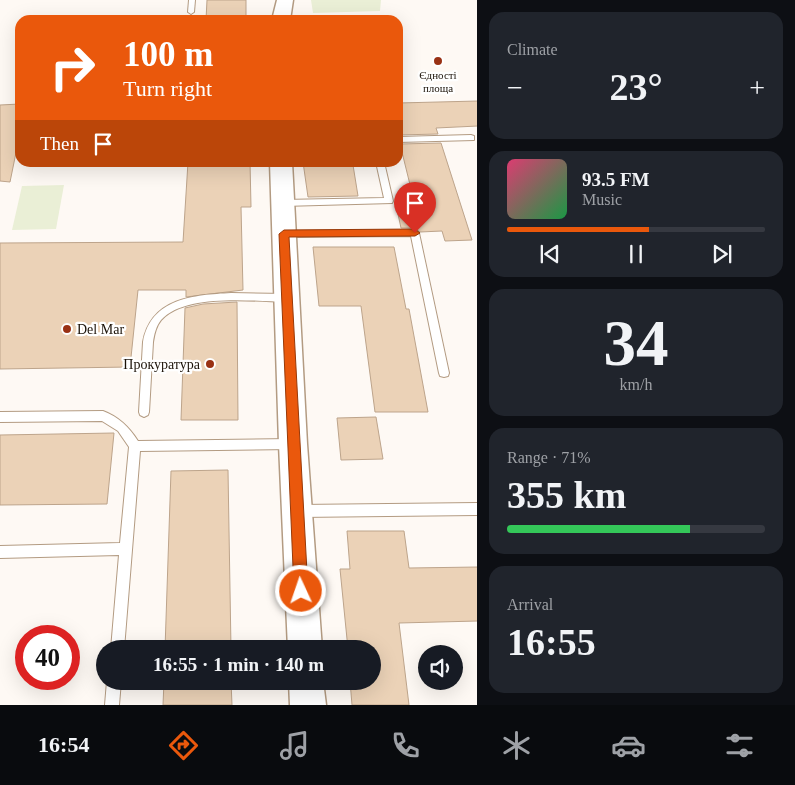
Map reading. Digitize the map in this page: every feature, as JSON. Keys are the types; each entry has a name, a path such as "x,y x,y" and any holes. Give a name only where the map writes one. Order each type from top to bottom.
{"street":[{"path":"283,15 285,0"},
{"path":"281,167 304,640"},
{"path":"307,690 308,705"}],"lane":[{"path":"191,12 192,0"},
{"path":"403,140 471,138"},
{"path":"283,203 388,201 381,167"},
{"path":"284,234 415,233 444,373"},
{"path":"144,412 151,330 161,314 176,304 192,300 286,298"},
{"path":"0,417 103,416 117,422 126,431 135,446 118,640"},
{"path":"135,446 293,444"},
{"path":"297,511 477,509"},
{"path":"0,552 126,549"},
{"path":"112,705 113,690"}],"green space":[{"path":"311,0 381,0 380,11 313,13"},
{"path":"64,185 56,229 12,230 22,186"}],"building":[{"path":"207,0 246,0 246,15 206,15"},
{"path":"477,101 477,126 436,128 438,134 403,135 403,103"},
{"path":"15,104 15,158 10,182 0,181 0,105"},
{"path":"441,143 472,240 445,241 442,231 420,232 415,228 401,228 396,205 415,205 403,156 403,144"},
{"name":"Del Mar","path":"188,167 250,167 251,207 241,207 243,290 186,297 186,290 138,290 130,367 0,369 0,243 183,242"},
{"path":"304,167 353,167 358,196 308,197"},
{"path":"313,247 394,247 406,309 409,309 428,412 375,412 361,306 319,306"},
{"name":"Прокуратура","path":"237,302 238,420 181,420 185,308 203,304"},
{"path":"376,417 383,459 341,460 337,418"},
{"path":"114,433 107,504 0,505 0,435"},
{"path":"228,470 231,640 165,640 171,471"},
{"path":"347,531 404,531 409,568 477,567 477,621 399,623 409,705 352,705 351,690 381,690 381,640 347,640 340,569 350,569"},
{"path":"164,690 231,690 232,705 163,705"}],"place":[{"name":"Єдності площа","path":"438,61"},
{"name":"Del Mar","path":"67,329"},
{"name":"Прокуратура","path":"210,364"}],"route":[{"path":"301,591 284,234 415,233"}]}
